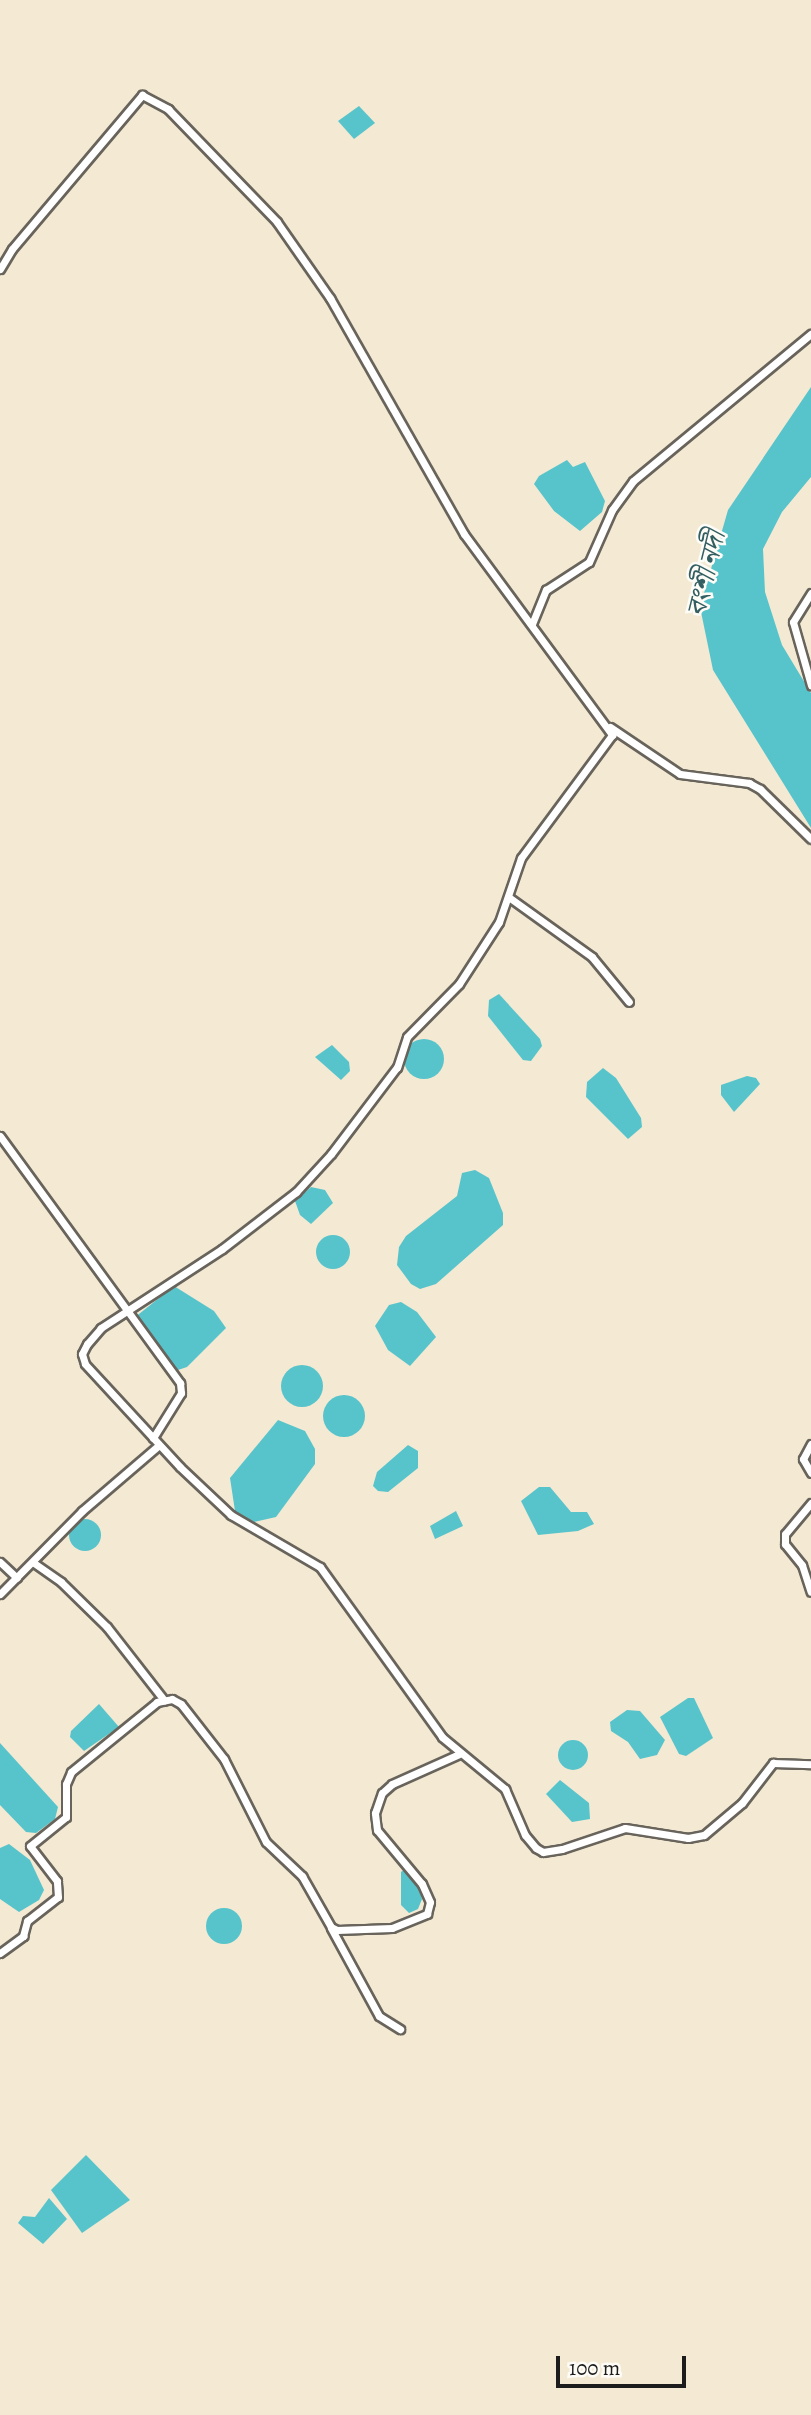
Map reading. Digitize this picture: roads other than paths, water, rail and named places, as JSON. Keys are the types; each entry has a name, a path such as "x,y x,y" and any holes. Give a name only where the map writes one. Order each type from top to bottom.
{"street":[{"path":"0,269 12,248 142,95 149,95 212,151 277,222 330,298 452,514 609,727 680,774 749,783 761,789 811,839"},
{"path":"531,624 547,590 589,562 612,510 633,481 811,334"},
{"path":"811,593 793,622 811,685"},
{"path":"609,727 608,742 521,858 510,898 459,984 407,1037 397,1067 331,1154 296,1192 222,1249 102,1328 82,1354 91,1372 159,1445 231,1515 276,1544 311,1558 330,1578 428,1720 459,1754 505,1789 528,1842 543,1852 625,1828 688,1838 704,1835 742,1803 773,1763 811,1763"},
{"path":"510,898 592,957 629,1002"},
{"path":"0,1136 41,1188 125,1312 180,1383 181,1393 155,1427 153,1438"},
{"path":"811,1444 803,1459 811,1473"},
{"path":"0,1594 34,1563 82,1511 159,1445"},
{"path":"811,1503 785,1534 785,1544 802,1565 811,1592"},
{"path":"0,1562 17,1577"},
{"path":"34,1563 61,1582 107,1627 164,1699 181,1704 224,1759 266,1842 302,1876 379,2016 400,2029"},
{"path":"0,1953 23,1936 27,1922 58,1897 57,1881 30,1846 66,1816 66,1784 71,1772 164,1699"},
{"path":"331,1927 367,1931 427,1914 430,1902 422,1884 377,1830 375,1813 382,1793 393,1784 459,1754"}],"water":[{"path":"359,106 375,123 354,139 338,121"},
{"path":"811,387 811,477 782,512 763,549 765,592 782,645 811,693 811,828 713,670 700,607 728,510"},
{"path":"567,460 573,467 585,462 605,501 602,512 580,531 554,511 534,484 539,476"},
{"path":"499,994 540,1039 542,1046 531,1061 523,1060 488,1016 489,1000"},
{"path":"424,1039 438,1045 444,1059 438,1073 424,1079 410,1073 404,1059 410,1045"},
{"path":"332,1045 349,1062 350,1071 341,1080 315,1057"},
{"path":"603,1068 616,1078 641,1118 642,1127 628,1139 586,1097 587,1082"},
{"path":"747,1076 756,1078 760,1084 734,1112 721,1095 721,1085"},
{"path":"475,1170 489,1178 503,1213 503,1225 436,1284 420,1289 411,1284 397,1265 399,1247 406,1236 457,1196 462,1173"},
{"path":"311,1187 325,1190 333,1203 311,1224 300,1215 295,1201"},
{"path":"333,1235 345,1240 350,1252 345,1264 333,1269 321,1264 316,1252 321,1240"},
{"path":"174,1286 214,1311 226,1328 187,1367 178,1370 134,1318"},
{"path":"401,1302 417,1312 436,1337 410,1366 388,1350 375,1326 389,1305"},
{"path":"302,1365 317,1371 323,1386 317,1401 302,1407 287,1401 281,1386 287,1371"},
{"path":"344,1395 359,1401 365,1416 359,1431 344,1437 329,1431 323,1416 329,1401"},
{"path":"278,1420 305,1431 315,1449 315,1464 276,1517 254,1522 235,1511 230,1478"},
{"path":"408,1445 418,1451 418,1468 388,1492 378,1491 373,1486 377,1472"},
{"path":"539,1487 550,1487 571,1512 587,1512 594,1524 578,1531 538,1535 521,1501"},
{"path":"456,1511 463,1526 435,1539 430,1526"},
{"path":"85,1519 96,1524 101,1535 96,1546 85,1551 74,1546 69,1535 74,1524"},
{"path":"688,1698 694,1698 713,1738 686,1756 679,1754 660,1717"},
{"path":"99,1704 119,1727 84,1751 70,1737 71,1731"},
{"path":"627,1710 640,1711 665,1740 657,1755 640,1759 628,1742 611,1731 610,1722"},
{"path":"573,1740 584,1744 588,1755 584,1766 573,1770 562,1766 558,1755 562,1744"},
{"path":"0,1743 58,1807 55,1819 36,1833 26,1832 0,1805"},
{"path":"560,1780 589,1803 590,1819 572,1822 546,1794"},
{"path":"9,1844 30,1860 44,1890 39,1900 19,1912 0,1899 0,1848"},
{"path":"405,1869 416,1879 422,1899 418,1909 409,1913 401,1905 401,1872"},
{"path":"224,1908 236,1914 242,1926 236,1938 224,1944 212,1938 206,1926 212,1914"},
{"path":"86,2155 130,2200 82,2233 51,2190"},
{"path":"49,2198 67,2219 43,2244 18,2223 23,2216 35,2217"}],"water label":[{"name":"বংশী নদী","path":"706,574"}]}
